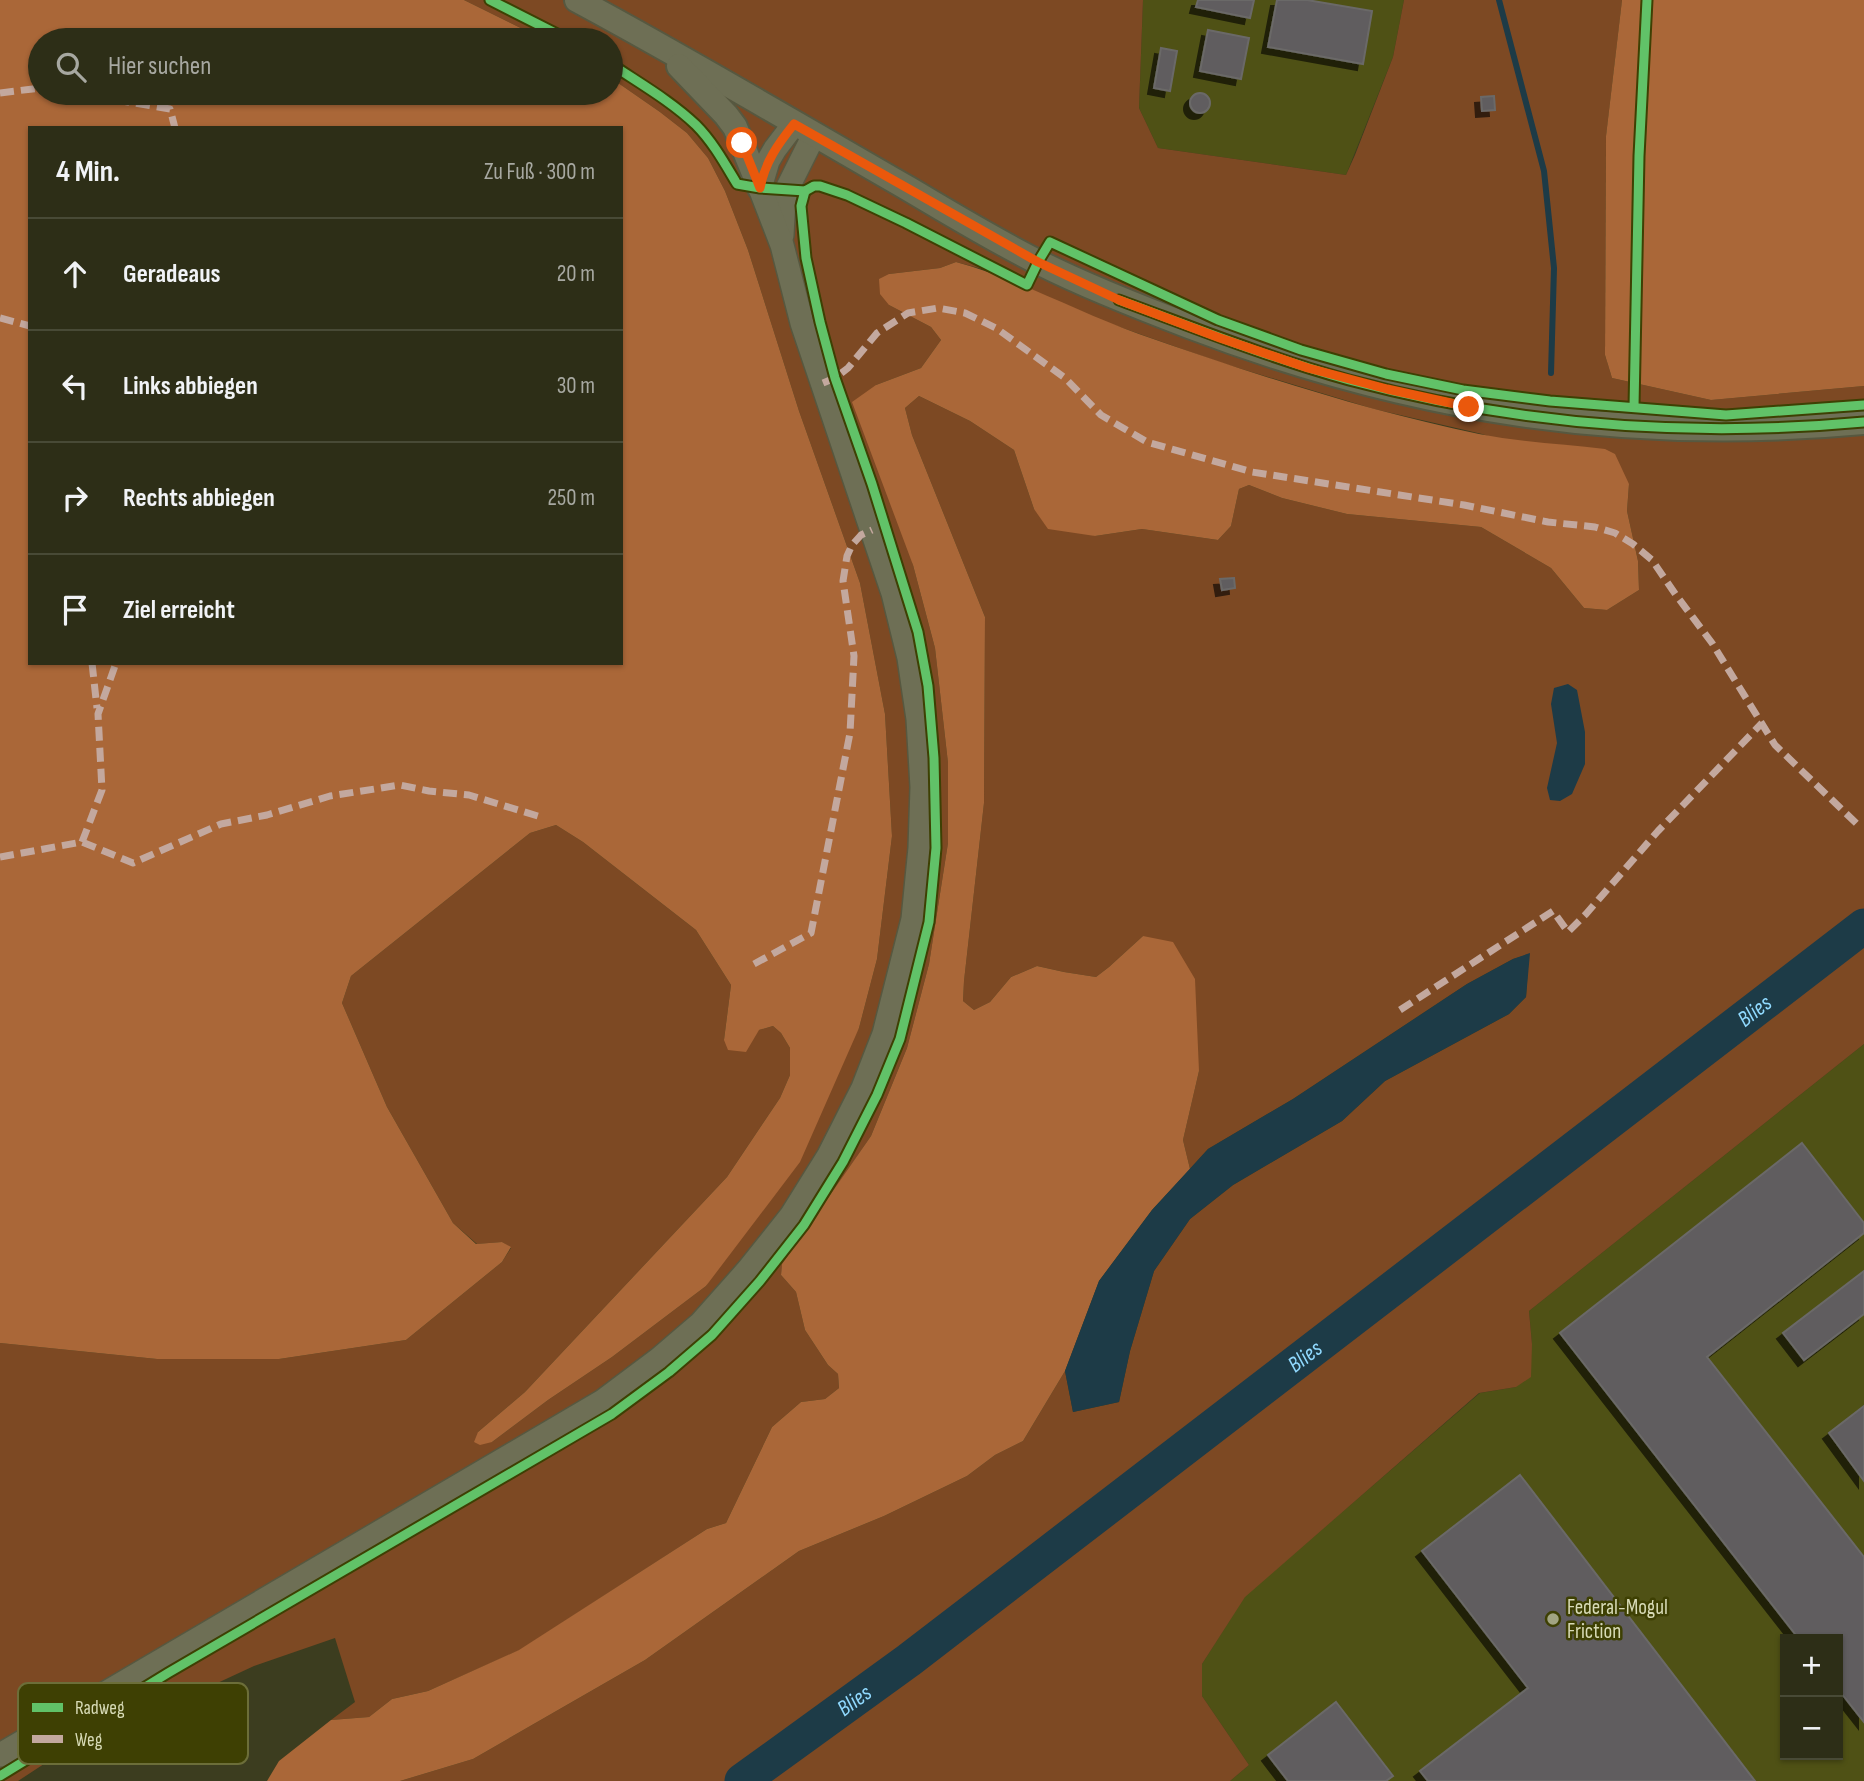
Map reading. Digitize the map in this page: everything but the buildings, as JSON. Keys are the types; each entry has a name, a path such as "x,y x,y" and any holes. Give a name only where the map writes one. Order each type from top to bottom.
{"main road":[{"path":"577,0 1038,262 1119,300 1220,338 1349,380 1511,414 1679,429 1773,428 1864,422"},
{"path":"659,46 726,115 742,143 760,188"}],"street":[{"path":"122,1683 603,1401 659,1359 701,1323 791,1216 829,1154 863,1088 884,1034 913,919 922,825 918,719 909,658 893,593 802,323 782,245 760,188 775,149 804,130"},
{"path":"782,245 784,199 804,130"},
{"path":"0,1755 18,1744"}],"shaded area":[{"path":"0,0 464,0 521,28 28,28 28,105 623,105 623,86 687,133 708,158 725,191 748,250 799,411 860,583 885,714 892,836 877,959 859,1028 800,1162 706,1286 492,1442 480,1445 474,1442 478,1432 525,1392 727,1177 780,1098 790,1075 790,1048 773,1026 759,1030 746,1052 728,1050 724,1040 731,985 696,930 583,842 556,825 530,833 351,976 342,1003 387,1107 453,1223 476,1244 502,1242 511,1247 502,1262 406,1340 279,1359 157,1359 0,1343"},
{"path":"464,0 1143,0 1139,108 1158,148 1346,175 1393,57 1404,0 1622,0 1606,136 1605,355 1612,378 1711,400 1864,386 1864,1044 1529,1311 1531,1377 1516,1387 1479,1393 1245,1597 1202,1664 1202,1696 1249,1765 1230,1781 400,1781 473,1759 645,1660 799,1551 884,1516 967,1476 995,1455 1023,1441 1065,1371 1073,1412 1119,1402 1130,1351 1154,1271 1190,1219 1233,1185 1342,1121 1385,1081 1509,1014 1526,997 1529,954 1513,959 1467,984 1293,1099 1208,1149 1190,1169 1183,1140 1199,1071 1143,936 1096,977 1037,966 1011,977 990,1002 974,1010 963,1001 984,803 985,617 912,435 905,408 919,396 970,421 1014,450 1034,509 1095,536 1142,529 1218,540 1231,526 1239,489 1249,485 1282,498 1347,514 1481,527 1551,568 1584,608 1607,610 1639,590 1638,561 1627,511 1629,484 1482,434 1374,409 1222,363 1097,319 982,269 956,262 940,268 889,274 889,305 931,327 941,340 921,368 876,385 913,565 935,648 948,763 948,843 929,964 907,1048 871,1136 782,1265 781,1275 796,1292 805,1330 828,1365 838,1374 839,1388 825,1399 801,1402 772,1427 726,1523 707,1529 520,1650 428,1691 392,1699 369,1717 331,1720 355,1702 335,1638 254,1666 217,1683 18,1683 18,1764 44,1764 18,1781 0,1781 0,1343 157,1359 279,1359 406,1340 502,1262 511,1248 502,1242 477,1244 453,1223 387,1107 342,1003 351,976 530,833 556,825 583,842 696,930 731,985 724,1040 773,1026 790,1048 790,1075 780,1098 727,1177 525,1392 478,1432 492,1442 706,1286 859,1028 877,959 892,836 885,714 860,583 799,411 748,250 725,191 708,158 687,133 623,86 623,28 521,28"},
{"path":"1143,0 1404,0 1393,57 1346,175 1158,148 1139,108"},
{"path":"1622,0 1864,0 1864,386 1711,400 1612,378 1605,355 1606,136"},
{"path":"956,262 1002,277 1139,334 1350,402 1479,434 1605,449 1615,454 1629,484 1627,511 1638,561 1639,590 1607,610 1584,608 1551,568 1481,527 1347,514 1282,498 1249,485 1239,489 1231,526 1218,540 1142,529 1095,536 1048,529 1034,509 1014,450 970,421 919,396 905,408 912,435 985,617 984,803 963,1001 974,1010 990,1002 1011,977 1037,966 1096,977 1143,936 1173,942 1195,979 1199,1071 1183,1140 1190,1169 1152,1210 1099,1281 1065,1371 1023,1441 995,1455 967,1476 884,1516 799,1551 645,1660 473,1759 400,1781 267,1781 279,1761 331,1720 369,1717 392,1699 428,1691 519,1650 707,1529 726,1523 772,1427 801,1402 825,1399 839,1388 838,1374 828,1365 805,1330 796,1292 781,1275 782,1264 871,1136 907,1048 929,964 948,843 948,763 935,648 913,565 852,402 876,385 921,368 941,340 931,327 889,305 880,294 879,279 889,274 940,268"},
{"path":"1864,1044 1864,1781 1230,1781 1249,1765 1202,1696 1202,1664 1245,1596 1480,1393 1516,1387 1532,1344 1529,1311"}],"water":[{"path":"1568,684 1577,690 1585,732 1585,764 1572,794 1560,801 1550,800 1547,788 1557,743 1551,704 1554,688"},
{"path":"1530,953 1526,997 1509,1014 1385,1081 1342,1121 1233,1185 1190,1219 1154,1271 1130,1351 1119,1402 1073,1412 1065,1371 1099,1281 1152,1210 1208,1149 1293,1099 1467,984 1513,959"}],"waterway":[{"path":"1499,0 1544,171 1554,268 1551,373"},
{"name":"Blies","path":"742,1781 909,1660 1864,926"}],"marked path":[{"path":"0,93 28,90"},
{"path":"146,105 170,109 174,126"},
{"path":"823,383 848,368 877,333 908,313 938,308 965,313 996,328 1065,378 1101,415 1147,442 1252,472 1464,505 1548,522 1595,527 1615,533 1652,560 1712,643 1775,745 1858,825"},
{"path":"0,318 28,325"},
{"path":"754,964 811,933 850,733 854,656 843,581 847,556 852,545 861,535 872,530"},
{"path":"92,665 97,708"},
{"path":"82,842 102,790 98,714 115,665"},
{"path":"1400,1010 1553,911 1568,932 1658,831 1762,723"},
{"path":"0,857 82,842 133,863 221,824 267,815 330,796 400,785 469,795 541,817"}],"cycle path":[{"path":"490,0 545,28"},
{"path":"1634,407 1639,156 1647,0"},
{"path":"623,72 666,100 696,125 737,184 805,191 820,186 847,195 1027,285 1050,242 1218,320 1301,350 1386,374 1463,390 1550,401 1726,415 1864,405"},
{"path":"152,1683 612,1414 669,1372 712,1335 760,1281 804,1225 843,1162 877,1095 900,1039 929,922 936,848 934,758 928,686 918,632 872,484 835,378 820,322 806,258 801,206 805,191"},
{"path":"1119,300 1290,362 1349,380 1476,408 1605,424 1669,428 1734,429 1864,422"},
{"path":"0,1776 20,1764"}],"place":[{"name":"Federal-Mogul Friction","path":"1553,1619"}],"route":[{"path":"742,143 760,188 768,161 794,124 1038,262 1119,300 1308,368 1469,407"}]}
